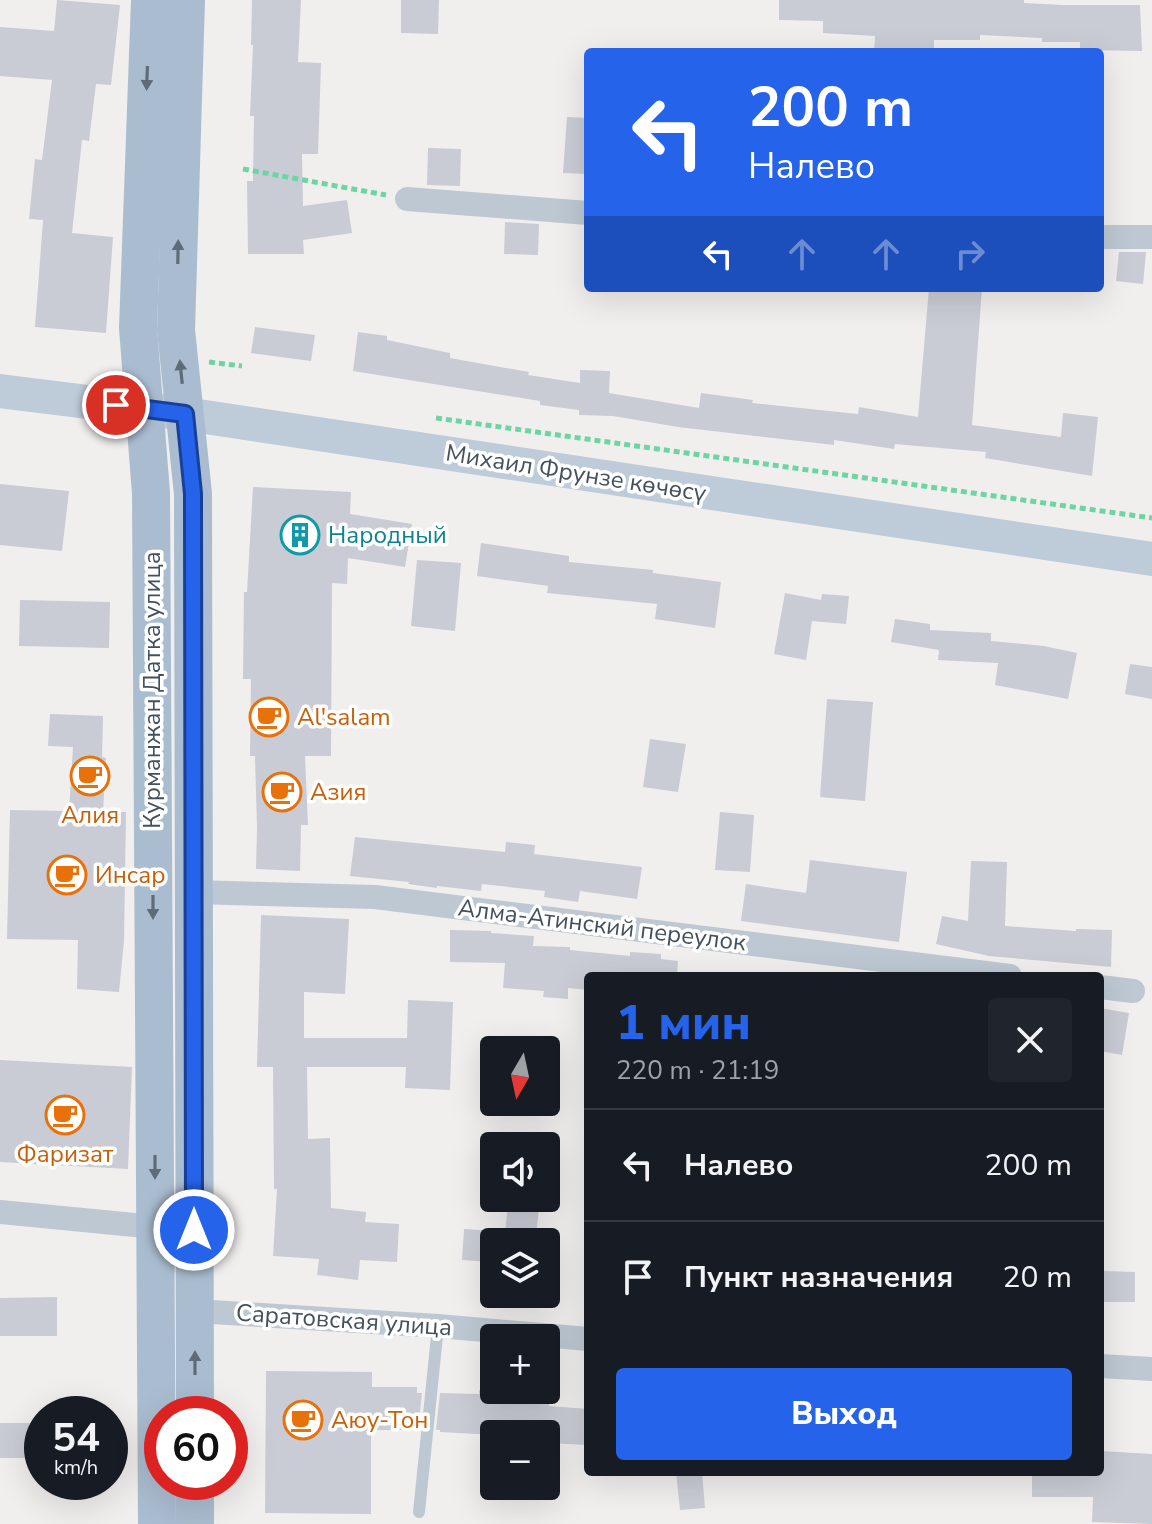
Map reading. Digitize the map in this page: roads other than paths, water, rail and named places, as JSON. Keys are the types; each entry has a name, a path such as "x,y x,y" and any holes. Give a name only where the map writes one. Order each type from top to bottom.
{"main road":[{"name":"Курманжан Датка улица","path":"150,0 138,328 151,493 157,1524"},
{"name":"Курманжан Датка улица","path":"186,0 176,330 193,494 195,1396"},
{"name":"Михаил Фрунзе көчөсү","path":"0,391 185,414 1152,559"},
{"path":"195,1500 195,1524"}],"street":[{"path":"407,199 584,213"},
{"path":"1104,237 1152,237"},
{"name":"Алма-Атинский переулок","path":"192,892 375,897 978,972"},
{"path":"1104,987 1133,991"},
{"path":"0,1212 155,1227"},
{"name":"Саратовская улица","path":"195,1311 584,1339"},
{"path":"1104,1366 1152,1369"}],"lane":[{"path":"419,1512 438,1326"}],"place":[{"name":"Народный","path":"300,535"},
{"name":"Al'salam","path":"269,717"},
{"name":"Алия","path":"90,776"},
{"name":"Азия","path":"282,792"},
{"name":"Инсар","path":"67,875"},
{"name":"Фаризат","path":"65,1115"},
{"name":"Аюу-Тон","path":"303,1420"}]}
